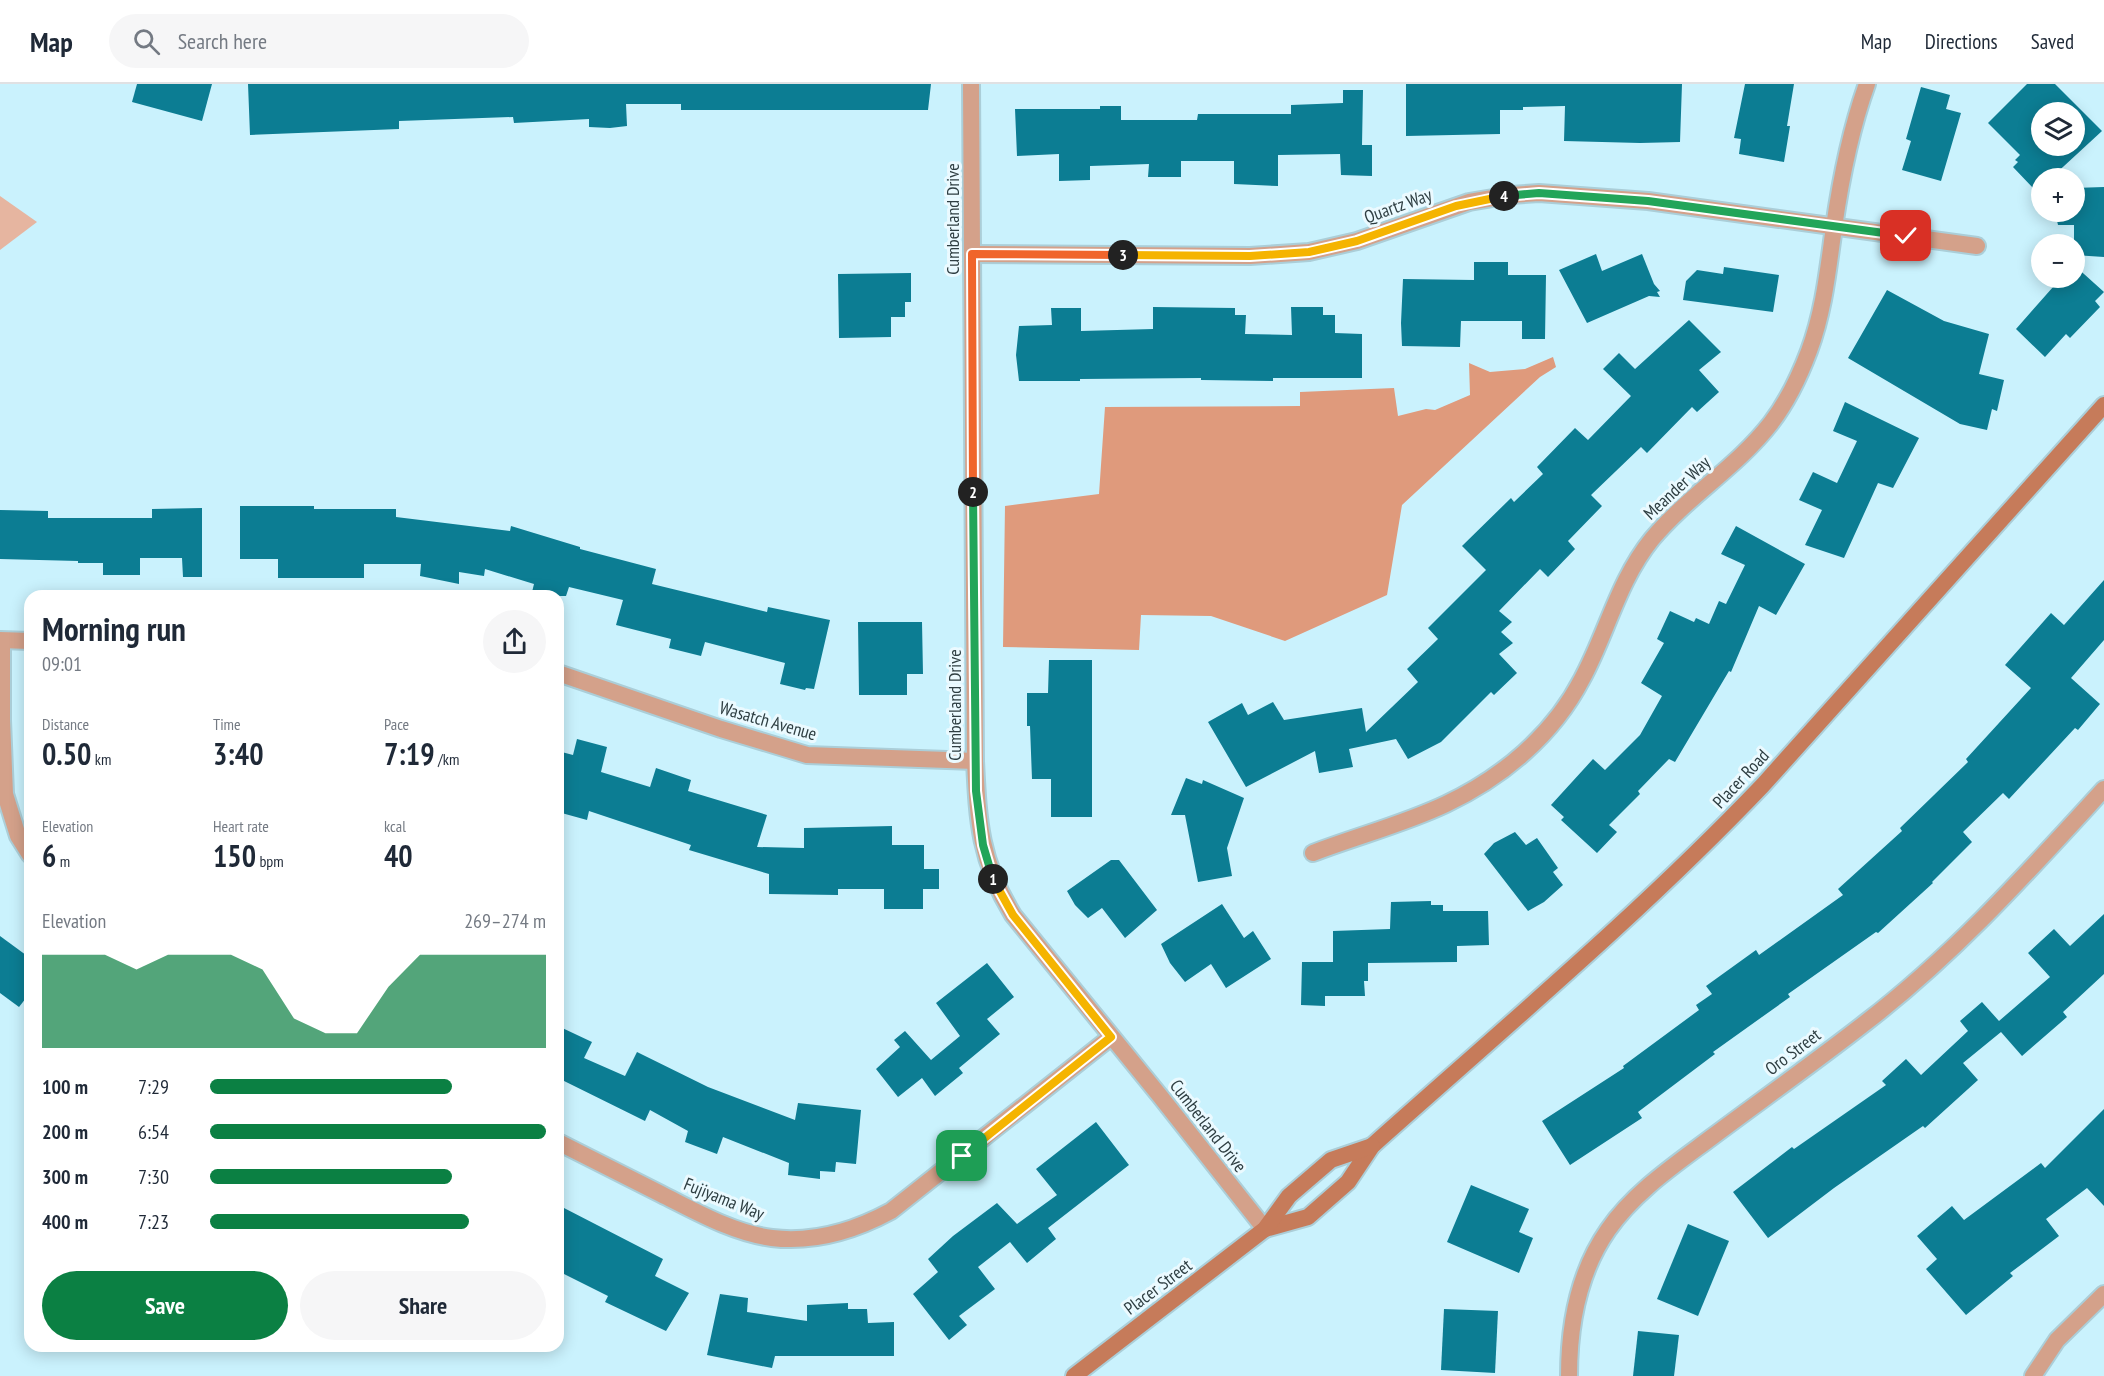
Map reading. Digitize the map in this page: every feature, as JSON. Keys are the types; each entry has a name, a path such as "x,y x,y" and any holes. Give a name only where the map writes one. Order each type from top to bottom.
{"main road":[{"name":"Placer Road","path":"1265,1229 1308,1217 1348,1182 1372,1146 1648,900 1708,843 1763,785 2104,405"},
{"name":"Placer Road","path":"1265,1229 1289,1196 1331,1160 1372,1146"},
{"name":"Placer Street","path":"1074,1376 1265,1229"}],"street":[{"name":"Cumberland Drive","path":"971,84 975,761 983,845 990,872 1000,895 1013,915 1265,1229"},
{"name":"Meander Way","path":"1313,853 1447,803 1491,778 1540,740 1569,702 1583,677 1617,597 1644,549 1669,519 1758,438 1772,422 1799,376 1820,317 1850,139 1867,84"},
{"name":"Quartz Way","path":"972,254 1250,256 1309,252 1357,241 1463,204 1511,195 1539,193 1648,201 1977,246"},
{"path":"24,640 1,640 4,794 18,836 24,846"},
{"name":"Wasatch Avenue","path":"564,675 731,732 807,755 975,761"},
{"name":"Oro Street","path":"1569,1376 1572,1323 1583,1276 1599,1244 1620,1214 1654,1182 1867,1022 1935,965 1989,914 2104,789"},
{"name":"Fujiyama Way","path":"564,1145 698,1213 748,1232 770,1238 789,1239 826,1236 871,1222 891,1211 1111,1037"},
{"path":"2033,1376 2057,1340 2104,1294"}],"shaded area":[{"path":"0,196 37,222 0,250"},
{"path":"1553,357 1556,367 1540,377 1402,505 1387,595 1285,641 1211,616 1141,615 1139,650 1003,647 1005,506 1099,494 1105,407 1300,406 1300,392 1394,388 1398,416 1426,409 1435,410 1470,395 1469,363 1490,372 1525,369"}],"building":[{"path":"137,84 212,84 202,121 132,102"},
{"path":"248,84 931,84 928,110 681,110 681,104 626,104 627,126 610,128 589,127 589,119 514,123 513,117 399,121 399,129 250,135"},
{"path":"1406,84 1682,84 1680,142 1564,141 1565,106 1500,110 1500,134 1406,136"},
{"path":"1745,84 1794,84 1784,162 1739,154 1741,139 1734,138"},
{"path":"2027,84 2055,84 2073,102 2031,102 2031,156 2075,156 2062,168 2031,168 2031,186 2013,167 2020,155 1988,123"},
{"path":"1921,87 1950,95 1946,109 1961,113 1941,181 1902,170 1911,141 1906,139"},
{"path":"1343,90 1363,90 1362,145 1372,145 1372,176 1341,175 1340,154 1278,155 1278,186 1234,184 1234,161 1181,161 1181,177 1148,177 1149,164 1090,166 1090,180 1059,181 1059,154 1017,156 1015,109 1100,109 1100,106 1121,106 1121,120 1197,120 1198,114 1291,114 1291,105 1343,103"},
{"path":"2085,114 2102,131 2085,147"},
{"path":"2104,187 2104,257 2085,256 2085,234 2074,234 2074,225 2058,225 2057,222 2085,222 2085,188"},
{"path":"1596,254 1602,271 1642,254 1654,284 1660,291 1657,292 1660,297 1649,296 1587,323 1559,270"},
{"path":"1474,262 1508,262 1508,275 1546,275 1545,339 1522,339 1522,321 1461,321 1460,347 1402,346 1403,279 1474,280"},
{"path":"1724,267 1779,275 1773,312 1683,300 1686,281 1697,270 1723,274"},
{"path":"911,273 911,302 905,302 905,317 891,317 891,337 839,338 838,274"},
{"path":"2085,275 2104,292 2095,301 2100,307 2070,338 2066,334 2045,357 2016,329 2052,288 2085,288"},
{"path":"1887,290 1944,321 1989,334 1979,374 2004,380 1997,411 1992,409 1987,430 1960,424 1848,358"},
{"path":"1153,307 1235,308 1235,315 1246,315 1245,334 1292,335 1291,307 1323,307 1323,315 1335,315 1335,333 1362,334 1362,378 1273,378 1273,381 1201,380 1201,378 1019,381 1016,355 1019,326 1052,325 1051,308 1081,308 1081,331 1153,329"},
{"path":"1689,320 1721,352 1699,370 1719,392 1697,412 1692,407 1647,453 1641,447 1591,495 1602,506 1568,541 1575,549 1548,577 1540,569 1499,611 1512,622 1501,632 1513,643 1499,654 1517,673 1494,695 1491,692 1441,742 1408,759 1396,739 1349,749 1353,767 1319,773 1315,751 1246,787 1208,722 1242,703 1248,715 1273,702 1284,720 1362,708 1366,732 1418,682 1407,669 1438,639 1428,628 1486,570 1462,546 1511,498 1514,502 1543,474 1537,467 1575,428 1588,440 1631,396 1603,369 1619,353 1635,369"},
{"path":"1845,402 1919,438 1893,488 1878,483 1844,558 1805,545 1822,510 1799,500 1813,472 1837,483 1857,441 1833,431"},
{"path":"240,506 396,509 396,517 510,531 511,526 580,547 580,549 656,569 652,584 767,612 768,607 830,620 814,689 806,688 805,690 780,684 785,663 705,642 701,656 669,648 671,639 616,625 623,600 569,587 566,596 564,596 564,590 532,590 534,584 485,569 484,576 459,572 459,584 420,576 421,564 364,564 364,578 278,578 278,559 240,559"},
{"path":"202,508 202,577 183,577 182,558 140,558 140,575 103,575 103,563 0,559 0,510 48,511 48,518 152,518 152,509"},
{"path":"1736,526 1805,564 1776,615 1759,606 1731,672 1729,671 1675,762 1669,759 1638,791 1640,794 1609,825 1617,832 1597,853 1561,820 1564,817 1551,805 1593,759 1605,770 1640,735 1662,696 1641,683 1664,643 1657,639 1670,611 1694,622 1696,618 1709,624 1719,601 1726,604 1745,565 1721,554"},
{"path":"2104,580 2104,640 2071,678 2100,704 2078,730 2075,728 2009,799 2003,793 1963,832 1972,842 1933,883 1878,933 1876,932 1788,994 1790,997 1713,1052 1715,1054 1638,1112 1642,1118 1570,1165 1542,1121 1624,1068 1623,1066 1699,1010 1696,1005 1712,994 1706,986 1756,950 1759,955 1843,895 1838,889 1902,831 1900,828 1968,762 1966,759 2031,688 2005,665 2051,613 2064,625"},
{"path":"858,622 922,622 923,674 907,674 907,695 859,695"},
{"path":"1049,660 1092,660 1092,817 1051,817 1051,779 1032,779 1030,726 1027,726 1027,693 1048,693"},
{"path":"577,739 607,747 601,772 650,787 656,768 691,780 688,791 767,815 757,847 804,848 804,828 892,826 892,845 924,845 924,869 939,869 939,889 923,889 923,909 884,909 884,889 838,889 838,895 769,894 769,874 689,850 691,845 589,811 587,820 564,814 564,753 573,755"},
{"path":"1186,778 1202,784 1203,780 1244,798 1227,848 1232,876 1198,882 1185,815 1171,815"},
{"path":"1515,832 1526,845 1537,838 1558,868 1553,872 1563,885 1544,902 1528,911 1484,854 1494,843"},
{"path":"1111,860 1119,860 1157,910 1125,938 1102,908 1088,918 1075,905 1067,891"},
{"path":"1431,901 1431,905 1443,905 1443,911 1488,911 1489,945 1457,946 1457,962 1368,963 1368,981 1364,981 1365,996 1325,996 1325,1006 1301,1005 1302,962 1333,962 1333,931 1390,929 1391,902"},
{"path":"1222,904 1244,938 1253,931 1271,959 1226,988 1211,964 1185,982 1170,963 1161,944"},
{"path":"2104,914 2104,974 2063,1012 2067,1017 2022,1056 2001,1032 1963,1063 1978,1080 1925,1128 1923,1126 1834,1188 1768,1238 1733,1192 1792,1147 1794,1149 1886,1085 1882,1081 1906,1059 1921,1075 1968,1031 1960,1021 1982,1002 1999,1021 2050,977 2028,953 2054,929 2070,946"},
{"path":"0,936 24,954 24,1001 19,1007 0,993"},
{"path":"987,963 1014,997 987,1019 1000,1034 959,1068 963,1073 935,1096 922,1078 898,1097 876,1069 900,1047 894,1040 905,1031 931,1060 960,1036 936,1003"},
{"path":"564,1029 592,1042 584,1058 625,1076 637,1052 708,1087 795,1120 798,1103 861,1110 856,1164 836,1162 835,1172 820,1171 820,1179 788,1175 789,1163 723,1137 717,1154 685,1142 688,1131 650,1110 645,1121 564,1081"},
{"path":"2104,1109 2104,1206 2087,1188 2046,1219 2059,1236 2010,1273 2013,1276 1966,1315 1926,1269 1937,1259 1917,1236 1952,1206 1964,1220 2041,1163 2045,1168"},
{"path":"1096,1122 1129,1165 1048,1228 1056,1239 1027,1263 1010,1242 978,1267 995,1289 959,1316 967,1325 949,1340 913,1294 938,1272 928,1259 953,1236 997,1203 1017,1224 1057,1195 1036,1169"},
{"path":"1471,1185 1529,1209 1519,1232 1533,1238 1519,1273 1447,1242"},
{"path":"564,1208 663,1259 655,1276 689,1293 666,1331 605,1302 608,1296 564,1274"},
{"path":"1688,1224 1729,1241 1698,1316 1657,1299"},
{"path":"720,1294 748,1298 747,1312 807,1321 807,1305 848,1303 848,1309 867,1309 868,1323 894,1322 894,1356 775,1356 772,1368 707,1355"},
{"path":"1444,1309 1498,1311 1495,1373 1441,1370"},
{"path":"1638,1331 1679,1335 1674,1376 1633,1376"}],"route":[{"path":"962,1156 1111,1037 1013,915 1000,895 990,872 983,845 976,791 975,761 972,254 1250,256 1309,252 1357,241 1469,202 1539,193 1648,201 1906,236"}]}
